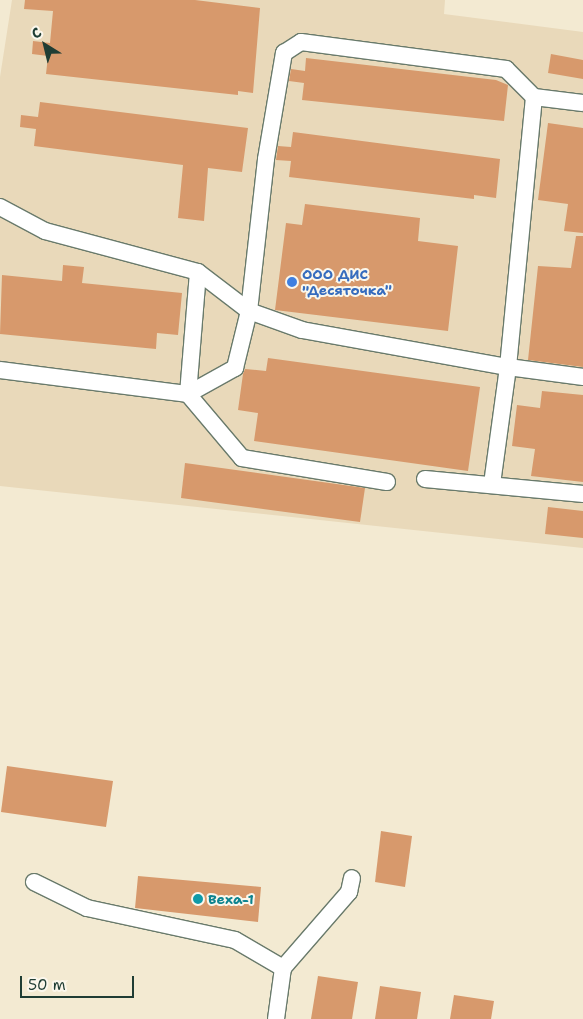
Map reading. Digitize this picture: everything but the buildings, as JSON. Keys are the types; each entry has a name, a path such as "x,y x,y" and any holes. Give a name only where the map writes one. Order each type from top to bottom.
{"lane":[{"path":"0,370 188,394 235,368 249,311 266,159 284,53 301,42 506,69 534,97 583,103"},
{"path":"492,484 508,367 534,97"},
{"path":"0,208 45,231 198,272 249,311 302,330 508,367 583,377"},
{"path":"198,272 188,394 242,458 386,482"},
{"path":"425,479 583,494"},
{"path":"276,1019 283,968 349,892 352,878"},
{"path":"34,882 87,908 235,940 283,968"}],"shaded area":[{"name":"ООО ДИС \"Десяточка\"","path":"12,0 445,0 444,14 583,32 583,548 0,486 0,77"}],"place":[{"name":"ООО ДИС \"Десяточка\"","path":"292,282"},
{"name":"Веха-1","path":"198,899"}]}
